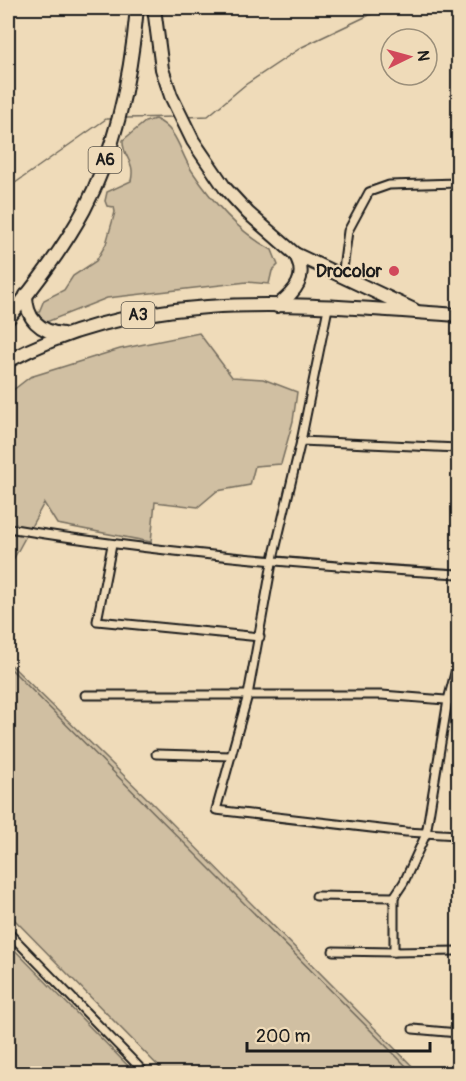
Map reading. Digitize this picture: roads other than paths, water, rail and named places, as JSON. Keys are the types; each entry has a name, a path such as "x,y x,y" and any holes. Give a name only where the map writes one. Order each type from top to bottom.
{"highway":[{"name":"A6","path":"8,319 84,210 101,172 126,91 137,8"},
{"path":"154,8 162,69 180,118 225,188 248,213 295,254 417,312"},
{"path":"277,306 294,293 300,282 301,267 295,254"},
{"path":"26,296 29,313 38,326 52,333 63,334"},
{"name":"A3","path":"8,361 63,334 149,313 192,307 277,306 459,315"}],"street":[{"path":"342,277 348,231 369,192 388,185 459,183"},
{"path":"328,308 301,441 272,563 248,695 216,810 426,834 459,835"},
{"path":"301,441 459,448"},
{"path":"8,528 112,545 272,563 459,574"},
{"path":"112,545 97,621 260,637"},
{"path":"394,952 394,897 404,882 426,834 448,700 459,661"},
{"path":"85,695 382,695 459,701"},
{"path":"156,754 231,756"},
{"path":"316,896 394,897"},
{"path":"8,932 146,1074"},
{"path":"333,951 459,951"},
{"path":"413,1029 459,1033"}],"waterway":[{"path":"186,117 208,116 245,85 302,47 384,8"},
{"path":"126,118 175,117"},
{"path":"8,188 106,119 112,119"},
{"path":"8,666 414,1074"}],"place":[{"name":"Drocolor","path":"394,271"}]}
